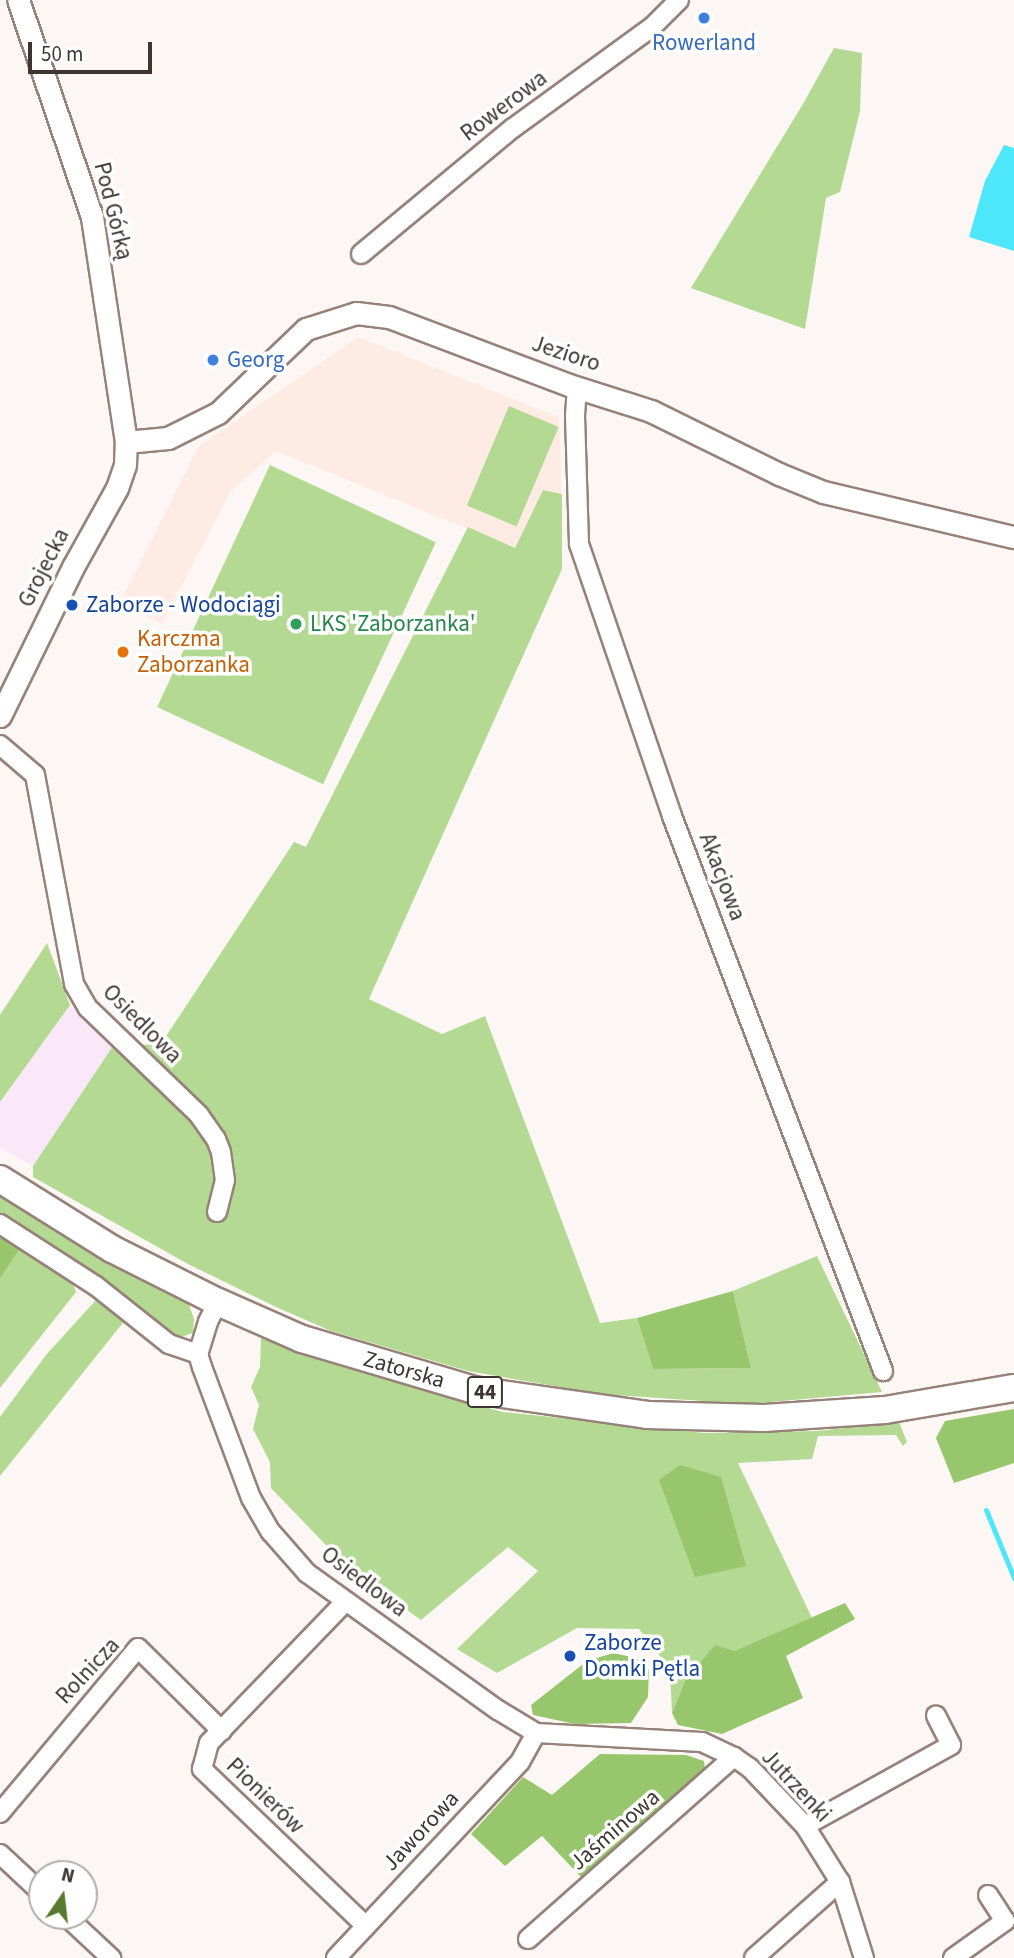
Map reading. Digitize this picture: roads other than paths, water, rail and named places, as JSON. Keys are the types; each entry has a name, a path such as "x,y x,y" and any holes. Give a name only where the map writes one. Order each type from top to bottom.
{"main road":[{"name":"Zatorska","path":"0,1179 112,1248 218,1302 302,1339 474,1390 647,1415 764,1418 865,1412 1014,1388"}],"street":[{"name":"Pod Górką","path":"18,0 92,217 127,442"},
{"name":"Rowerowa","path":"361,254 513,128 652,27 679,0"},
{"name":"Jezioro","path":"127,442 168,438 218,413 306,329 331,318 356,313 389,317 577,387 605,393 651,411 779,474 824,492 1014,537"},
{"name":"Akacjowa","path":"577,387 579,544 673,816 883,1371"},
{"name":"Grojecka","path":"0,716 73,567 117,488 125,466 127,442"},
{"name":"Osiedlowa","path":"0,745 35,775 74,984 88,1008 199,1115 216,1139 225,1180 217,1212"},
{"path":"0,1224 96,1286 169,1344 198,1354 208,1322 218,1302"},
{"name":"Osiedlowa","path":"198,1354 227,1438 258,1509 271,1532 307,1573 498,1710 536,1733"},
{"name":"Pionierów","path":"345,1601 209,1743 202,1769 366,1926"},
{"name":"Rolnicza","path":"0,1813 138,1648 222,1731"},
{"path":"805,1826 951,1745 936,1716"},
{"name":"Jutrzenki","path":"536,1733 702,1742 734,1757 750,1768 805,1826 840,1882 864,1958"},
{"name":"Jaworowa","path":"336,1958 520,1762 536,1733"},
{"name":"Jaśminowa","path":"528,1939 734,1757"},
{"path":"0,1854 28,1880"},
{"path":"754,1958 840,1882"},
{"path":"953,1958 1005,1922 988,1895"},
{"path":"81,1930 111,1958"}],"water":[{"path":"1004,145 1014,148 1014,251 969,237 985,181"}],"waterway":[{"path":"986,1510 1014,1578"}],"place":[{"name":"Rowerland","path":"704,18"},
{"name":"Georg","path":"213,360"},
{"name":"Zaborze - Wodociągi","path":"72,605"},
{"name":"LKS 'Zaborzanka'","path":"296,624"},
{"name":"Karczma Zaborzanka","path":"123,652"},
{"name":"Zaborze Domki Pętla","path":"570,1656"}]}
